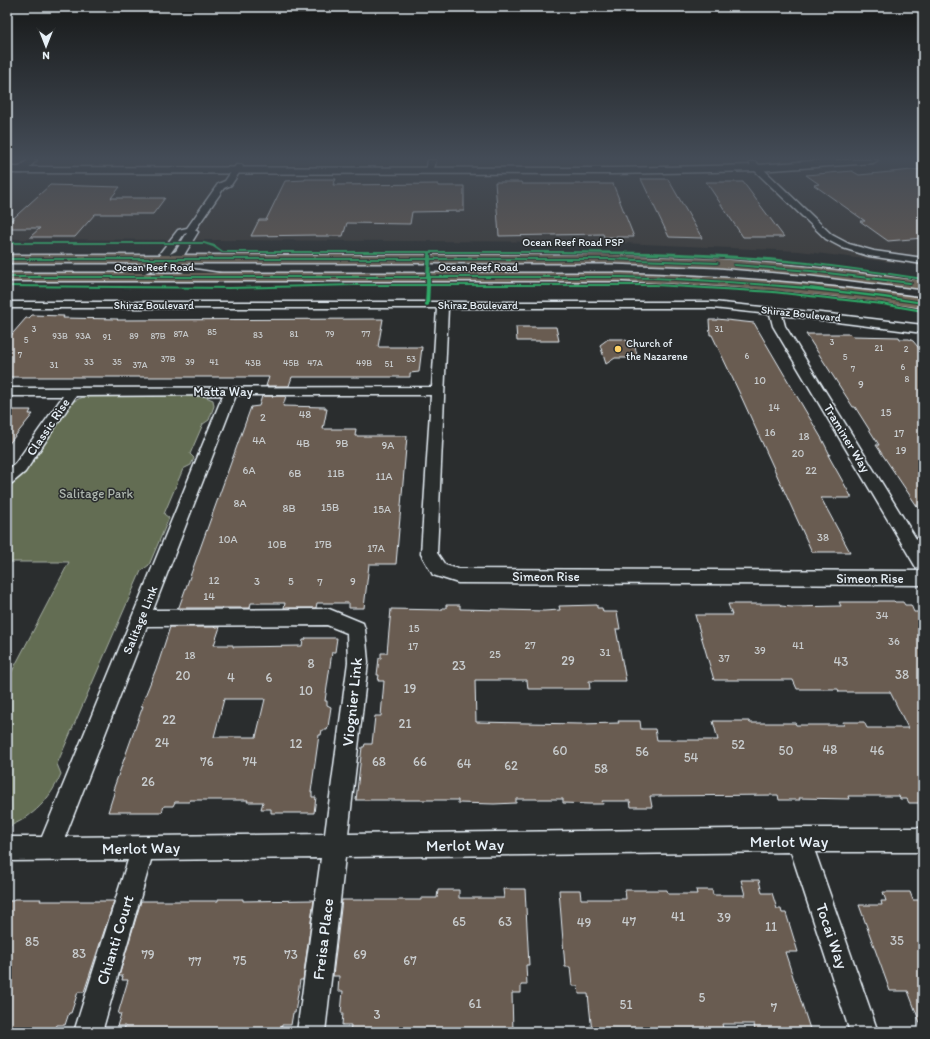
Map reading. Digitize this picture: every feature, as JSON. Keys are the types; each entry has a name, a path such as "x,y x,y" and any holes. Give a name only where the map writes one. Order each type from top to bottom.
{"main road":[{"path":"59,259 142,251 172,244"},
{"name":"Ocean Reef Road","path":"7,259 611,259 726,264 811,271 923,285"},
{"name":"Ocean Reef Road","path":"7,277 622,277 713,280 795,286 923,303"}],"street":[{"path":"205,208 190,230 181,232 165,253 173,265 185,270 227,277"},
{"path":"799,208 829,237 846,246 873,254 923,261"},
{"path":"117,277 141,271 180,253 193,232 190,230"},
{"path":"7,314 11,304"},
{"name":"Shiraz Boulevard","path":"11,304 713,305 775,311 923,330"},
{"name":"Simeon Rise","path":"443,305 429,554 439,570 458,576 923,578"},
{"name":"Traminer Way","path":"775,311 779,326 923,564"},
{"name":"Salitage Link","path":"49,849 231,391"},
{"name":"Matta Way","path":"7,392 438,391"},
{"name":"Classic Rise","path":"7,479 20,468 72,392"},
{"name":"Viognier Link","path":"141,618 329,617 356,629 358,662 335,847"},
{"name":"Merlot Way","path":"7,849 335,847 799,840 923,840"},
{"name":"Tocai Way","path":"799,840 864,1032"},
{"name":"Freisa Place","path":"311,1032 335,847"},
{"name":"Chianti Court","path":"88,1032 143,848"}],"shaded area":[{"path":"7,208 923,208 923,266 799,251 600,242 7,239"}],"green space":[{"name":"Salitage Park","path":"199,394 213,400 214,406 209,420 203,424 190,454 194,458 191,465 183,469 164,514 169,518 149,565 141,571 57,764 61,774 52,791 40,806 25,818 7,827 7,681 69,562 7,562 7,487 27,469 66,406 76,400 94,395"}],"building":[{"path":"24,208 157,208 153,214 95,214 75,237 30,237 40,228 7,228 7,224"},
{"path":"272,208 464,208 464,211 412,212 410,224 347,223 343,236 251,236 259,220 266,220"},
{"path":"497,208 623,208 634,237 604,237 603,234 499,236"},
{"path":"655,208 685,208 702,238 669,237"},
{"path":"724,208 763,208 784,237 743,237"},
{"path":"847,208 923,208 923,238 888,241 860,221 865,221"},
{"path":"32,315 64,316 63,318 118,319 117,320 383,319 378,347 422,347 419,372 410,373 410,377 292,377 289,386 266,386 269,377 7,377 7,340 26,318 29,318"},
{"path":"717,319 754,323 822,439 830,455 828,455 852,498 821,498 850,552 812,552 740,394 712,335 710,335 709,320"},
{"path":"516,327 556,327 559,341 517,341"},
{"path":"806,334 850,334 852,336 899,337 900,339 909,339 913,341 923,353 923,515 876,445 879,445 855,407 853,407"},
{"name":"Church of the Nazarene","path":"608,339 623,339 634,344 638,358 615,358 606,364 600,345"},
{"path":"262,396 286,396 283,406 325,407 325,409 327,409 323,429 356,429 355,436 407,436 396,564 369,564 364,608 349,608 349,603 317,603 316,608 284,608 285,603 251,603 250,608 177,608 179,607 251,407 259,406"},
{"path":"7,410 31,410 29,414 33,414 7,446"},
{"path":"839,602 903,602 905,605 911,605 914,612 918,612 923,621 923,803 909,803 907,799 900,799 899,796 848,796 849,799 799,798 800,800 779,800 778,795 650,796 652,807 631,807 630,801 602,801 603,804 589,804 563,803 563,799 516,799 516,803 494,804 458,803 458,800 356,800 362,747 364,747 365,744 372,744 375,716 381,716 384,681 378,681 379,675 377,675 381,653 387,653 391,609 442,610 442,608 446,608 446,605 460,605 460,609 544,611 560,610 559,606 597,605 597,608 602,608 603,612 617,612 620,629 616,629 626,681 589,681 590,689 528,689 527,680 475,680 476,722 580,724 640,721 641,729 655,729 657,740 718,740 713,721 795,723 796,725 844,725 843,722 864,722 867,728 908,728 890,692 839,692 838,689 797,689 793,680 714,680 695,615 732,615 728,604 780,604 781,606 792,607 841,606"},
{"path":"170,627 220,627 214,645 233,645 233,647 302,646 303,640 306,638 337,638 335,652 332,652 325,701 327,701 327,705 331,707 328,727 327,730 322,730 321,735 319,735 311,792 312,797 316,797 314,813 271,813 271,809 261,809 263,802 247,802 248,800 190,800 189,802 175,802 173,806 164,806 162,812 108,812 115,790 113,790 143,706 141,706 158,664","holes":["224,699 265,699 256,737 214,737"]},
{"path":"741,880 759,880 762,893 772,893 777,909 781,909 782,913 786,913 798,952 785,952 811,1032 762,1032 755,1031 754,1024 722,1024 724,1032 592,1032 588,994 579,994 578,986 572,986 570,967 565,967 559,890 580,890 581,899 626,899 625,890 667,890 668,894 697,894 696,890 712,890 713,895 745,895"},
{"path":"503,889 525,889 529,965 526,965 527,985 521,985 521,993 512,993 513,1032 350,1032 351,1025 342,1025 343,1013 341,1013 343,991 338,991 339,976 333,976 342,900 421,900 421,898 437,898 438,890 459,890 459,898 504,898"},
{"path":"883,892 910,892 913,900 923,900 923,1028 908,991 890,991 859,905 882,905 881,901 886,901"},
{"path":"14,899 41,899 40,901 114,901 84,992 78,992 65,1025 57,1025 54,1032 7,1032 7,901 13,901"},
{"path":"218,899 243,899 243,901 314,900 303,980 300,980 295,1013 293,1013 291,1025 282,1025 281,1032 124,1032 125,1026 117,1026 121,1014 118,1014 128,980 122,980 123,976 119,976 141,901 218,901"}],"cycle path":[{"name":"Ocean Reef Road PSP","path":"7,243 204,243 214,246 222,252 560,252 716,256 820,264 923,279"},
{"path":"427,305 429,253"},
{"path":"7,259 611,259 717,263"},
{"path":"735,265 811,271 910,283"},
{"path":"7,277 622,277 773,285 885,297 923,303"},
{"path":"7,286 230,288 355,285 655,285 773,292 882,304 923,311"}],"place":[{"name":"Church of the Nazarene","path":"618,349"}]}
